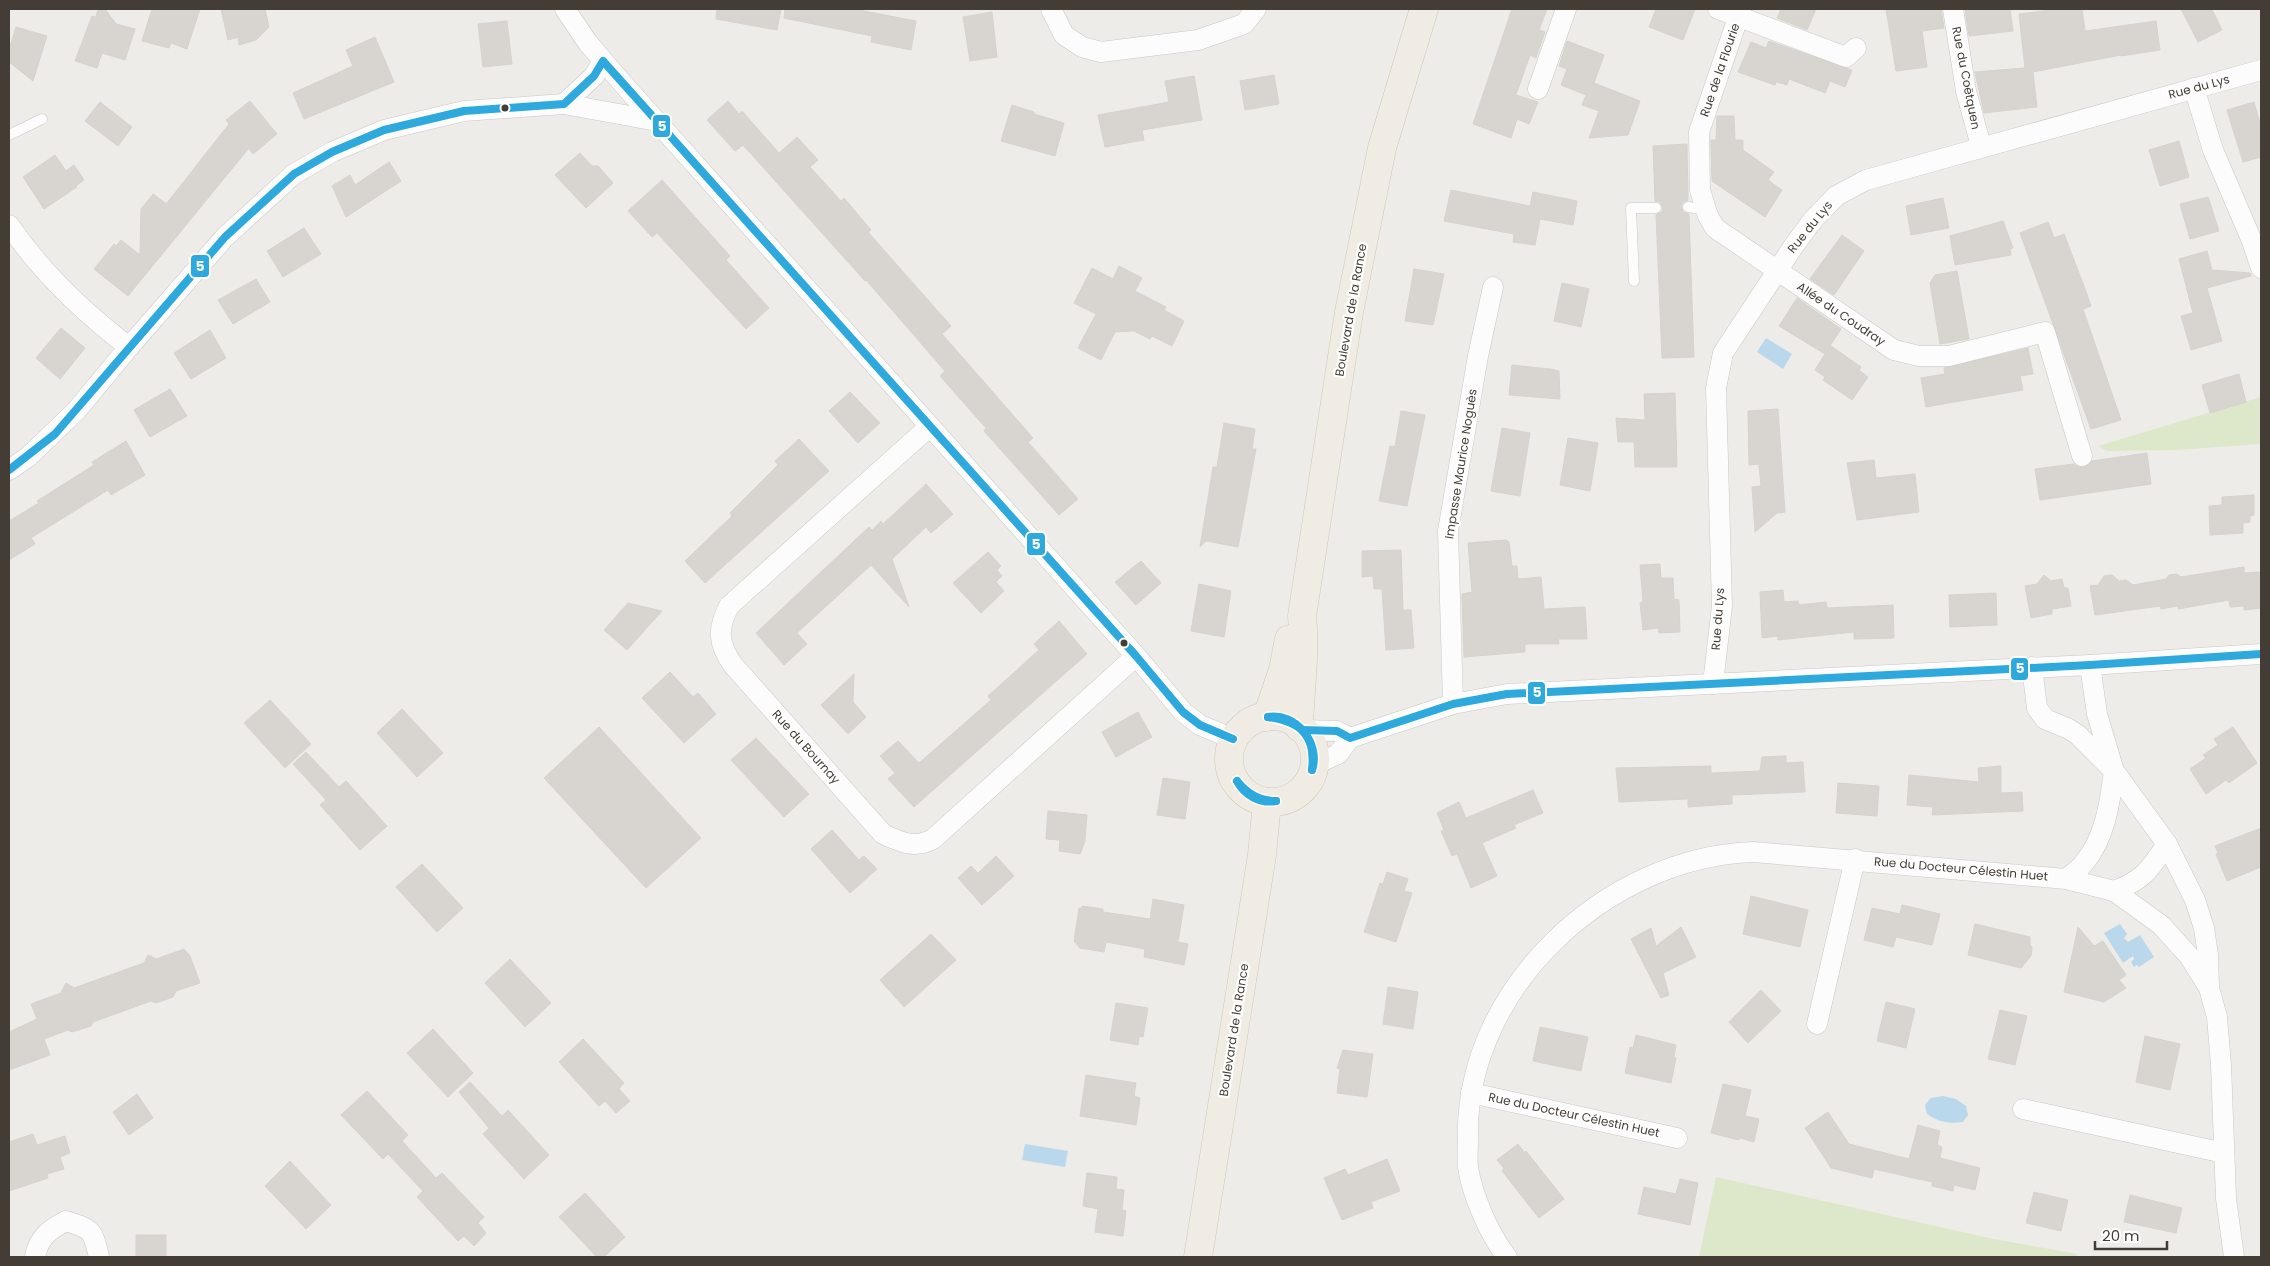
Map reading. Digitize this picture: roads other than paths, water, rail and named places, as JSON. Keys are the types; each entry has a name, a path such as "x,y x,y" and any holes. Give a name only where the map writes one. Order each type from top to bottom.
{"main road":[{"name":"Boulevard de la Rance","path":"1301,728 1301,674 1305,641 1302,616 1349,312 1382,148 1424,9"},
{"name":"Boulevard de la Rance","path":"1267,716 1283,670 1289,638 1302,616"},
{"path":"1267,716 1283,718 1301,728 1310,741 1314,752 1314,765 1310,778 1303,789 1286,799 1267,802 1254,799 1242,790 1234,779 1229,766 1229,753 1234,740 1242,728 1254,720 1267,716"},
{"name":"Boulevard de la Rance","path":"1198,1257 1262,854 1267,802"}],"street":[{"path":"565,9 588,43 624,86 1136,656 1183,712 1200,725 1234,740"},
{"path":"1051,9 1064,35 1082,47 1101,52 1198,40 1244,24 1256,9"},
{"path":"1538,89 1566,9"},
{"path":"1718,9 1740,13 1846,57 1856,48"},
{"name":"Rue du Coëtquen","path":"1954,9 1966,92 1981,146"},
{"name":"Rue de la Flourie","path":"1740,13 1699,132 1700,190 1697,208 1715,228 1777,270"},
{"path":"564,104 594,76 603,61"},
{"name":"Rue du Lys","path":"1713,684 1722,606 1716,388 1723,353 1812,220 1836,196 1866,180 1981,146 2261,70"},
{"path":"594,110 624,86"},
{"path":"2194,88 2213,150 2261,268"},
{"path":"9,470 28,458 55,434 225,236 294,174 332,152 384,130 464,111 564,104 657,121"},
{"path":"9,226 24,247 65,294 129,346"},
{"name":"Allée du Coudray","path":"1777,270 1894,350 1919,356 1949,356 2045,332 2082,456"},
{"name":"Impasse Maurice Noguès","path":"1453,704 1448,531 1479,350 1494,286"},
{"name":"Rue du Bournay","path":"929,427 729,606 722,619 720,640 724,653 732,665 883,834 902,843 924,844 933,839 1136,656"},
{"path":"1314,765 1338,754 1350,738 1453,704 1507,694 2090,665 2261,654"},
{"name":"Rue du Docteur Célestin Huet","path":"2066,879 2084,864 2105,823 2114,771 2097,714 2090,665"},
{"name":"Rue du Docteur Célestin Huet","path":"2032,668 2037,708 2045,718 2078,735 2114,771 2167,844 2195,900 2204,928 2208,954 2209,988 2217,1017 2226,1198 2234,1257"},
{"path":"1301,728 1337,732 1350,738"},
{"path":"2114,891 2134,883 2152,867 2167,844"},
{"name":"Rue du Docteur Célestin Huet","path":"1507,1257 1481,1212 1468,1168 1467,1128 1471,1093 1487,1041 1507,999 1534,962 1563,931 1588,911 1634,883 1674,866 1719,854 1761,852 2066,879 2114,891 2161,925 2189,956 2209,988"},
{"path":"1817,1024 1855,859"},
{"name":"Rue du Docteur Célestin Huet","path":"1471,1093 1677,1138"},
{"path":"2023,1109 2224,1153"},
{"path":"35,1257 36,1248 48,1230 66,1221 87,1227 95,1238 99,1257"}],"lane":[{"path":"9,135 42,119"},
{"path":"1634,281 1631,208 1656,208"}],"water":[{"path":"1766,338 1792,354 1783,369 1757,352"},
{"path":"2120,924 2127,934 2124,938 2128,942 2140,935 2154,957 2139,967 2137,965 2134,967 2131,962 2134,959 2133,956 2123,963 2104,933"},
{"path":"1943,1096 1956,1099 1966,1106 1968,1115 1963,1122 1944,1122 1927,1114 1925,1105 1931,1098"},
{"path":"1025,1144 1068,1151 1065,1167 1022,1160"}]}
